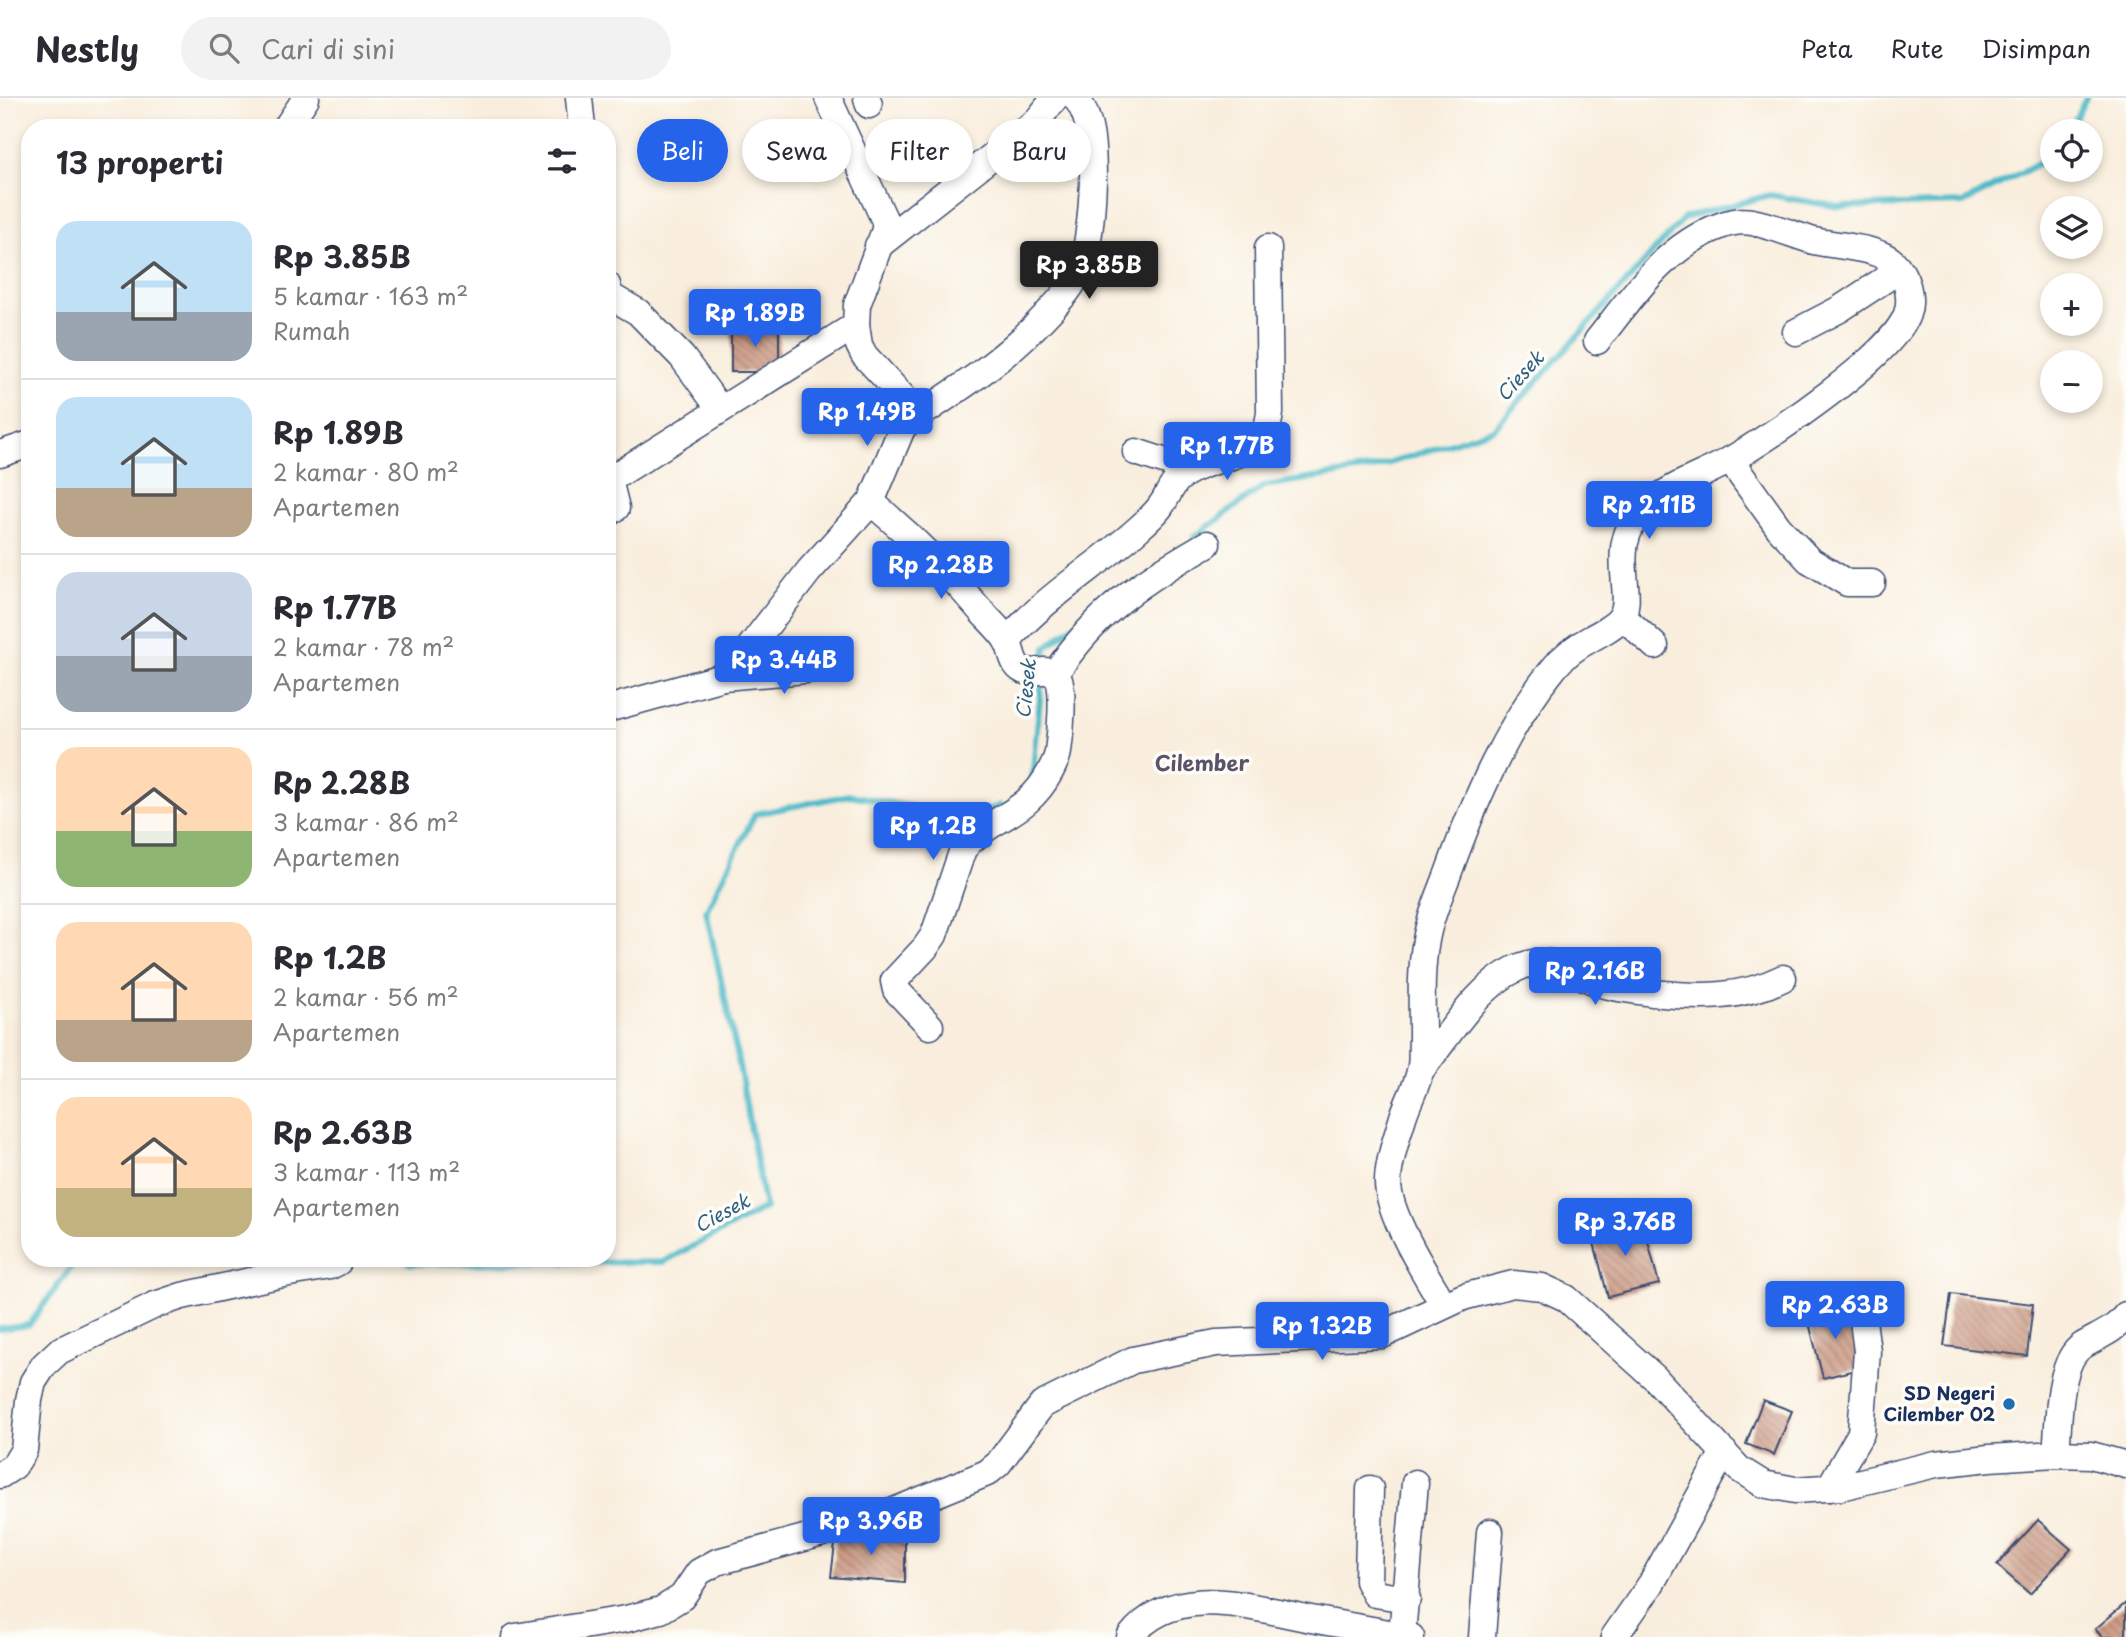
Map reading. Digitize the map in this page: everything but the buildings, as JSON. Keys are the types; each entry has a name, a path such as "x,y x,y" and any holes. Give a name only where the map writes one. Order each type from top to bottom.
{"street":[{"path":"292,119 306,98"},
{"path":"579,98 581,119"},
{"path":"723,677 744,655 809,571 871,502 903,426 906,412 903,397 864,355 858,341 857,305 885,230 885,221 828,98"},
{"path":"878,246 1037,121 1055,98"},
{"path":"903,426 998,362 1014,348 1067,292 1080,270 1086,247 1093,168 1089,131 1076,98"},
{"path":"1421,1070 1426,939 1468,818 1490,770 1554,668 1568,653 1613,626 1622,616 1625,606 1622,548 1635,519 1664,494 1730,460 1784,426 1879,350 1904,321 1909,293 1899,270 1882,255 1816,241 1752,222 1729,223 1691,240 1658,265 1597,341"},
{"path":"1007,640 1062,587 1137,530 1158,509 1172,484 1191,470 1253,448 1262,437 1269,422 1268,248"},
{"path":"1796,332 1840,309 1899,270"},
{"path":"616,299 638,312 682,357 720,409"},
{"path":"616,476 856,325"},
{"path":"0,454 21,447"},
{"path":"1136,452 1191,470"},
{"path":"1730,460 1779,528 1809,560 1847,583 1872,583"},
{"path":"871,502 965,592 1007,640 1015,662 1059,679 1061,690 1058,754 1049,773 1034,796 970,840 963,849 934,935 894,981 896,990 930,1026"},
{"path":"1044,672 1065,658 1112,605 1154,575 1207,544"},
{"path":"1622,616 1654,646"},
{"path":"616,707 723,677 805,670 837,663"},
{"path":"1444,1306 1406,1238 1394,1210 1387,1182 1405,1110 1421,1070 1488,987 1512,970 1541,962 1556,963 1605,985 1629,990 1712,997 1753,991 1783,978"},
{"path":"0,1475 14,1466 24,1450 33,1382 44,1366 59,1352 164,1302 324,1267"},
{"path":"515,1637 550,1634 662,1611 682,1598 699,1572 717,1562 877,1518 987,1473 998,1464 1042,1405 1126,1362 1158,1353 1216,1343 1376,1336 1393,1331 1477,1292 1513,1284 1535,1286 1559,1294 1655,1378 1743,1472 1763,1484 1795,1490 1829,1488 1936,1464 2056,1454 2097,1456 2126,1465"},
{"path":"1829,1488 1861,1433 1867,1351 1861,1304"},
{"path":"2056,1454 2066,1369 2071,1356 2118,1325 2126,1315"},
{"path":"1614,1637 1651,1584 1724,1452"},
{"path":"1130,1637 1138,1627 1159,1613 1213,1601 1407,1636 1415,1483"},
{"path":"1370,1489 1369,1586 1375,1594 1407,1599"},
{"path":"1482,1637 1490,1532"}],"waterway":[{"name":"Ciesek","path":"2075,119 2086,98"},
{"name":"Ciesek","path":"1194,537 1264,486 1375,468 1494,429 1684,218 1770,195 1839,207 1963,203 2040,163"},
{"name":"Ciesek","path":"1044,665 1046,647 1084,618"},
{"name":"Ciesek","path":"1032,780 1042,679"},
{"name":"Ciesek","path":"616,1262 663,1262 765,1208 737,1054 706,911 755,814 850,795 971,818 1000,805"},
{"name":"Ciesek","path":"0,1329 29,1325 71,1267"}],"place":[{"name":"SD Negeri Cilember 02","path":"2009,1404"}],"district":[{"name":"Cilember","path":"1202,764"}]}
